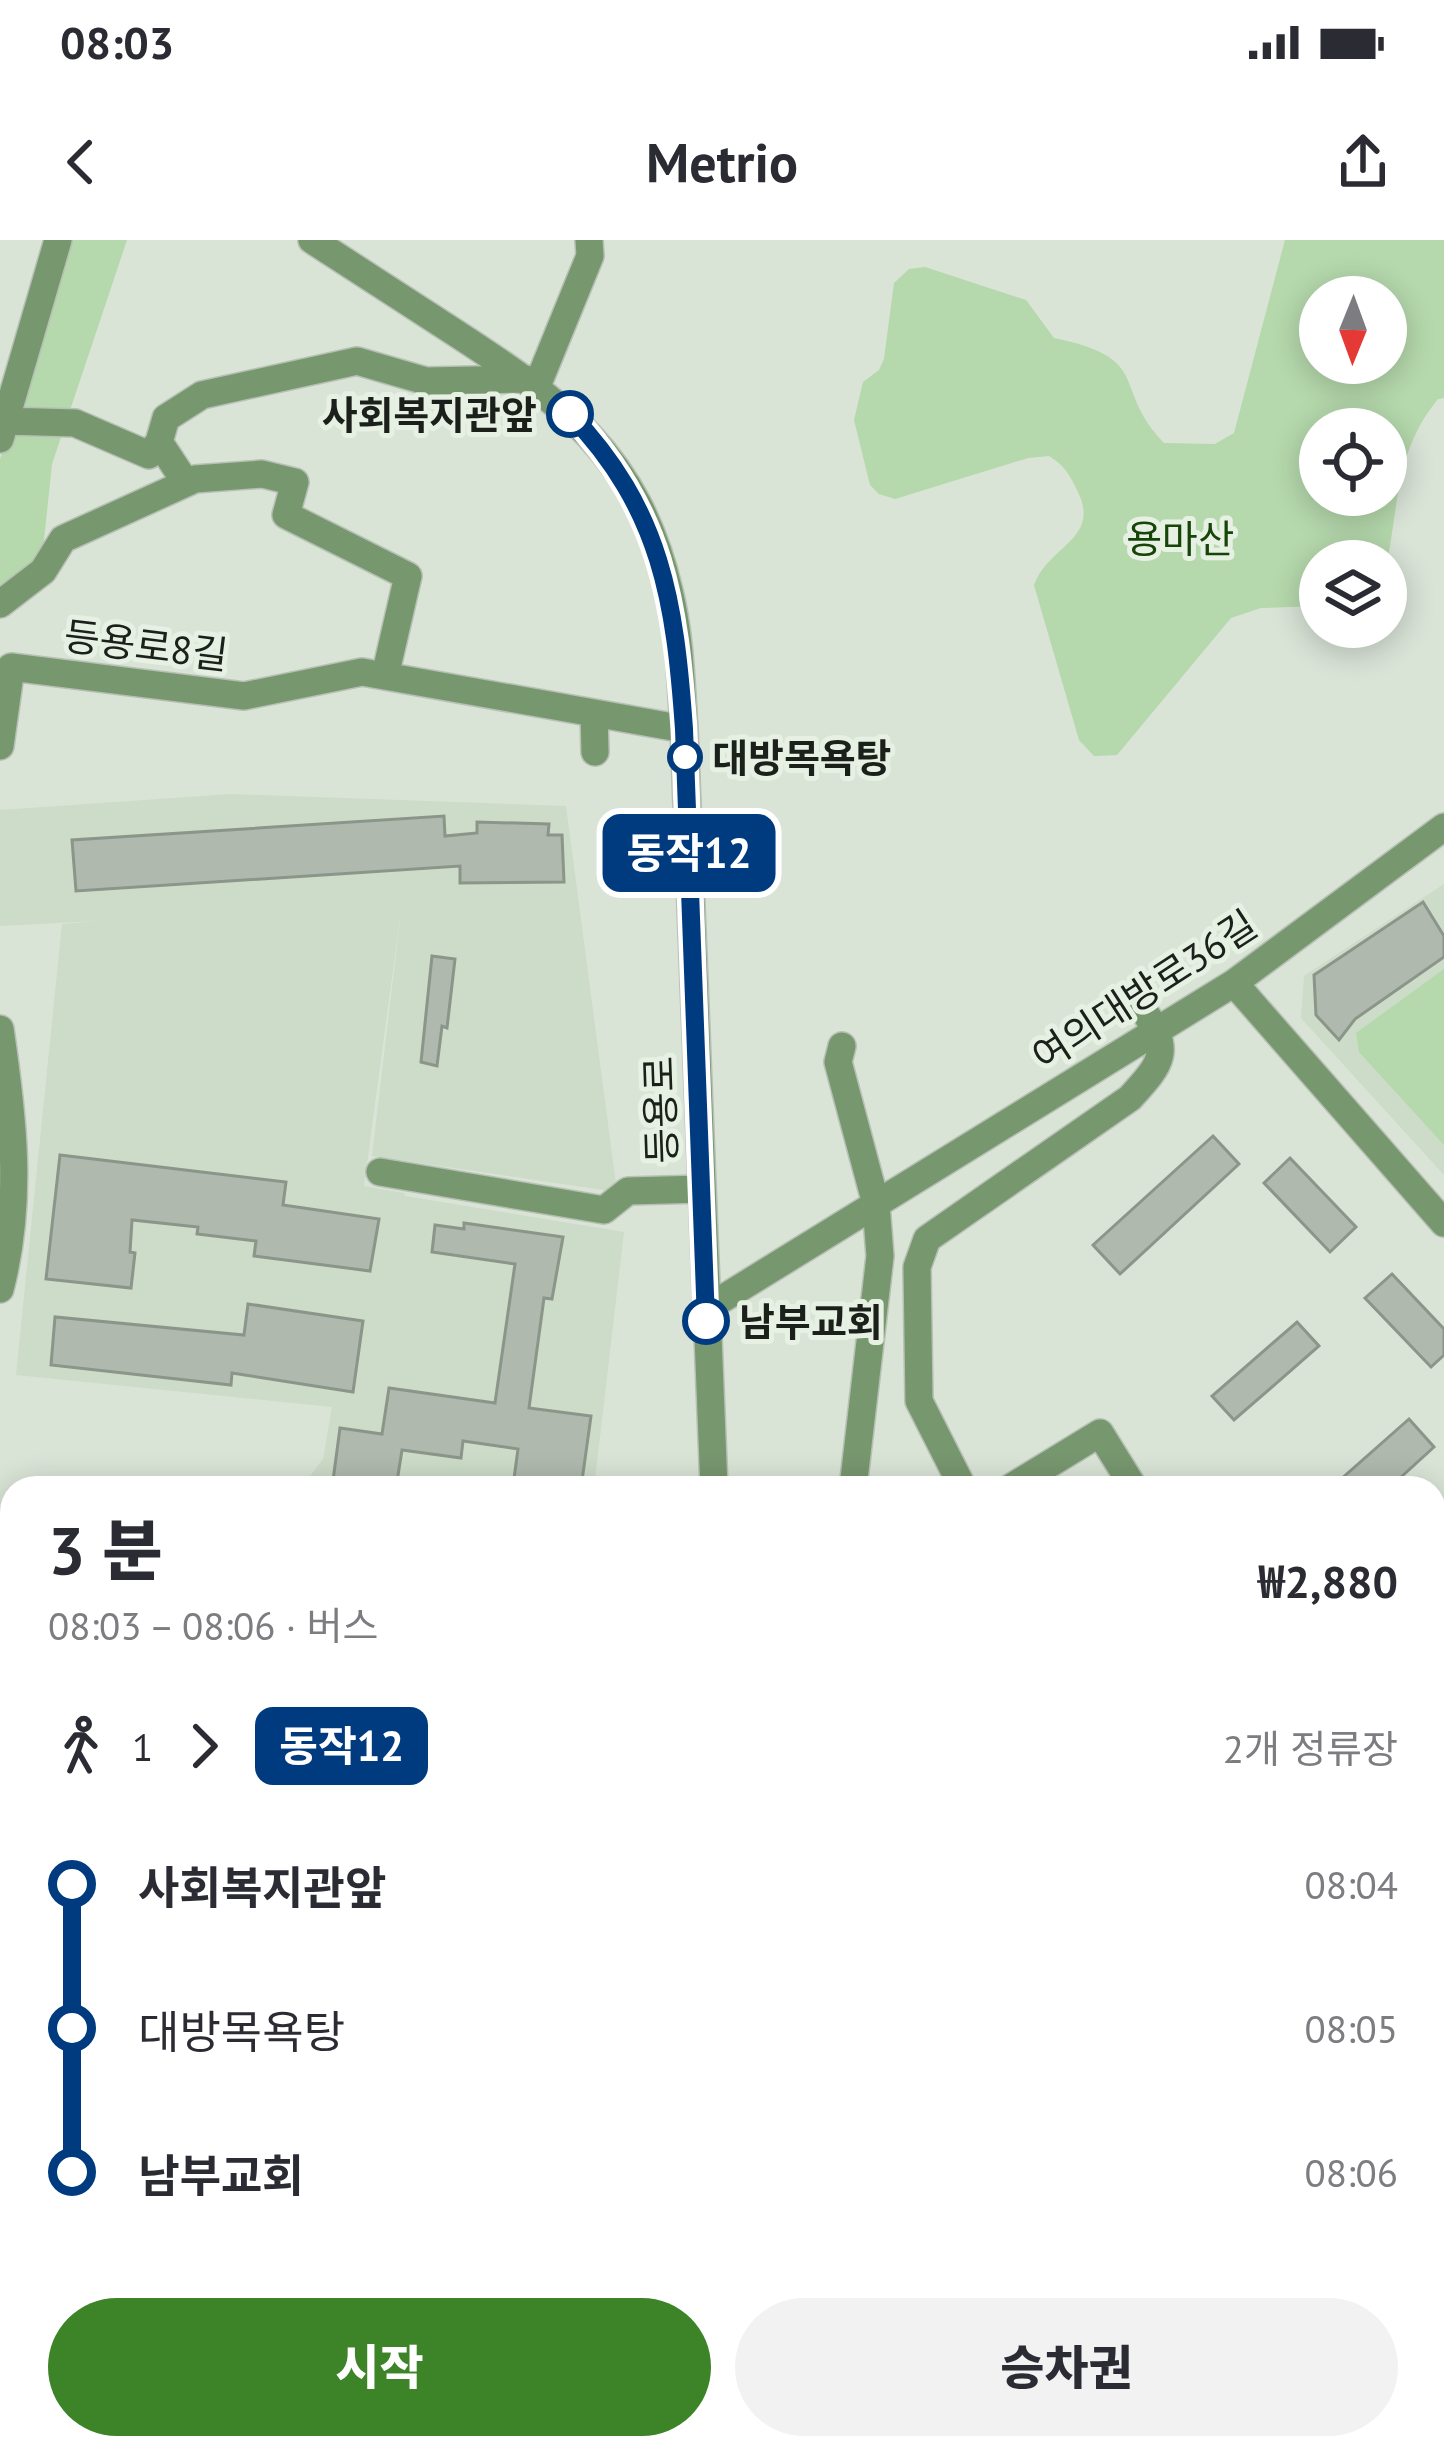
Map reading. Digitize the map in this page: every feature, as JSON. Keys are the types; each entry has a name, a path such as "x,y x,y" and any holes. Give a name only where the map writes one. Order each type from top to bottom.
{"street":[{"path":"58,240 3,430 75,423 149,455 159,442 166,418 202,395 357,361 426,381 531,382 590,256 589,240"},
{"name":"등용로","path":"312,240 531,382 599,445 645,518 670,592 684,729 713,1476"},
{"path":"159,442 186,483"},
{"path":"0,604 43,571 63,539 186,483 262,474 295,482 286,515 408,576 385,676"},
{"name":"등용로8길","path":"0,746 11,668 244,696 362,672 594,713"},
{"path":"595,752 594,713 684,729"},
{"name":"여의대방로36길","path":"706,1309 877,1204 1149,1019 1234,983 1444,827"},
{"path":"1234,983 1444,1223"},
{"path":"958,1476 919,1401 917,1267 927,1239 1130,1098 1153,1073 1162,1054 1149,1019"},
{"path":"0,1030 16,1174 0,1289"},
{"path":"842,1046 838,1062 877,1204 880,1256 854,1476"},
{"path":"380,1172 604,1210 628,1191 701,1189"},
{"path":"1030,1476 1100,1433 1127,1476"}],"shaded area":[{"path":"231,794 566,806 617,1192 372,1156 402,903 364,1186 624,1232 595,1476 310,1476 323,1459 332,1407 16,1375 62,924 97,921 0,926 0,810"},
{"path":"1444,884 1444,1175 1301,1018 1304,976"}],"green space":[{"path":"69,240 127,240 52,464 42,559 0,588 0,459"},
{"name":"용마산","path":"1285,240 1444,240 1444,398 1438,399 1424,419 1407,456 1407,408 1299,408 1299,516 1395,516 1391,540 1299,540 1299,607 1261,608 1231,618 1117,755 1094,756 1079,740 1034,585 1083,521 1078,492 1066,471 1049,456 1028,458 895,499 870,485 854,420 863,382 879,370 884,359 894,283 909,269 925,267 1026,300 1054,338 1106,355 1127,377 1138,406 1164,443 1215,444 1234,433"},
{"path":"1444,969 1444,1145 1359,1052 1356,1033"}],"building":[{"path":"444,816 445,836 477,833 477,822 549,824 548,835 562,835 564,882 460,883 460,866 76,891 72,840"},
{"path":"1423,902 1444,936 1444,957 1355,1019 1339,1040 1316,1015 1314,975"},
{"path":"432,956 455,959 437,1066 421,1062"},
{"path":"1213,1136 1239,1164 1120,1274 1093,1245"},
{"path":"60,1155 286,1182 283,1205 379,1219 370,1271 254,1256 256,1241 197,1234 198,1227 132,1220 131,1288 46,1279"},
{"path":"1290,1158 1356,1227 1330,1252 1264,1183"},
{"path":"464,1223 563,1237 552,1299 544,1298 529,1408 591,1416 583,1476 514,1476 518,1449 463,1441 461,1458 402,1450 398,1476 334,1476 340,1428 382,1434 389,1388 495,1403 515,1264 432,1252 435,1225 464,1229"},
{"path":"1392,1274 1444,1329 1444,1355 1431,1367 1365,1298"},
{"path":"248,1304 363,1321 353,1392 232,1373 231,1385 51,1365 55,1317 244,1335"},
{"path":"1297,1322 1319,1346 1234,1420 1212,1396"},
{"path":"1409,1419 1434,1447 1402,1476 1345,1476"}],"bus line":[{"name":"동작12","path":"570,414 599,445 645,518 670,592 677,632 706,1321"}],"place":[{"name":"사회복지관앞","path":"570,414"},
{"name":"대방목욕탕","path":"685,757"},
{"name":"남부교회","path":"706,1321"}]}
